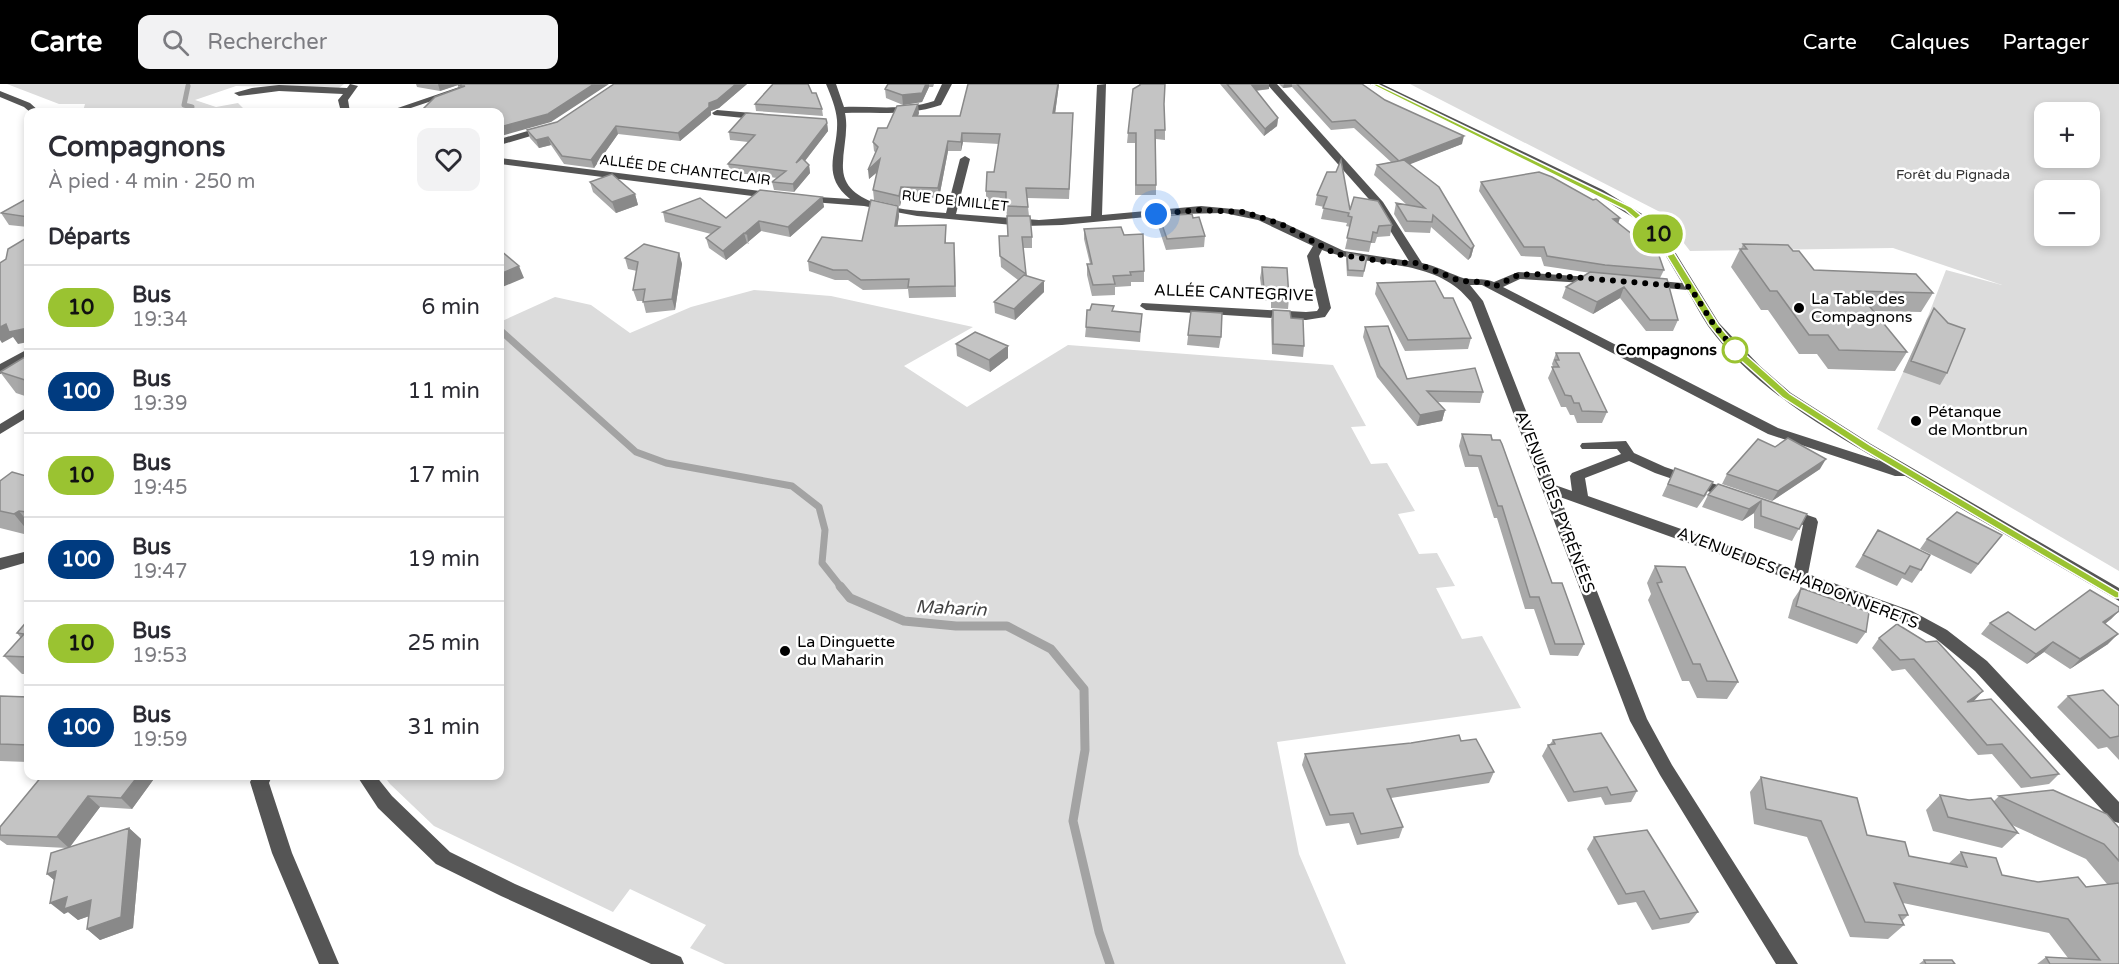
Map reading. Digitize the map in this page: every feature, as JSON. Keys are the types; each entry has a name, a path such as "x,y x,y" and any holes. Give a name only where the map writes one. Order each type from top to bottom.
{"street":[{"path":"403,108 477,84"},
{"name":"RUE DE MILLET","path":"831,84 841,115 838,177 845,189 867,203 883,208 950,217 1039,223 1200,210 1244,212 1281,224 1336,254 1359,259 1416,263"},
{"path":"830,121 841,115 915,111 938,103 946,84"},
{"path":"1272,84 1379,204 1416,263"},
{"path":"1375,84 1628,208 1658,234 1714,325 1733,348 1786,396 1856,441 2119,595"},
{"path":"1096,219 1102,85"},
{"path":"239,93 262,88 351,88"},
{"path":"345,108 343,100 351,88"},
{"path":"0,94 30,108"},
{"path":"717,113 771,118"},
{"path":"504,141 561,123"},
{"path":"950,217 966,159"},
{"name":"ALLÉE DE CHANTECLAIR","path":"504,162 705,188 839,203 867,203"},
{"name":"ALLÉE CANTEGRIVE","path":"1146,306 1305,316 1321,314 1325,308 1313,256 1320,246"},
{"name":"AVENUE DES PYRÉNÉES","path":"1416,263 1460,281 1477,301 1639,721 1666,771 1788,964"},
{"path":"1494,287 1518,275 1612,280"},
{"path":"1460,281 1484,282 1773,431 1930,483"},
{"path":"1635,282 1690,287"},
{"path":"0,370 24,355"},
{"path":"0,430 24,414"},
{"path":"14,420 24,423"},
{"path":"1587,446 1621,444 1629,456 1660,470 1747,500"},
{"path":"1581,498 1577,476 1629,456"},
{"name":"AVENUE DES CHARDONNERETS","path":"1550,488 1906,615 1941,634 1981,666 2119,815"},
{"path":"1768,507 1812,522 1800,577"},
{"path":"0,564 24,559"},
{"path":"260,780 259,782 282,853 329,964"},
{"path":"369,780 385,802 443,858 508,890 582,921 674,964"}],"green space":[{"path":"7,84 344,84 339,88 236,86 195,100 216,107 238,103 243,108 84,108 85,104 59,104"},
{"name":"Forêt du Pignada","path":"1410,84 2119,84 2119,571 1877,429 1923,329 1946,270 2002,285 1893,248 1690,251 1660,212"},
{"path":"754,290 831,296 973,327 904,366 967,407 1068,345 1333,365 1366,426 1351,427 1371,464 1387,463 1415,511 1398,514 1419,554 1437,553 1455,586 1436,588 1462,639 1482,636 1521,708 1277,742 1299,854 1346,964 725,964 690,948 706,925 630,889 613,912 434,826 390,784 387,780 504,780 504,320 555,297 591,305 630,333 691,307"}],"building":[{"path":"462,84 594,84 548,114 504,126 504,108 424,108 435,97 465,86 458,86"},
{"path":"614,84 736,84 717,100 709,103 709,107 678,133 616,126 591,160 562,156 548,137 536,140 527,130 557,122"},
{"path":"773,84 808,84 812,93 816,93 822,109 755,104"},
{"path":"888,84 926,84 922,93 902,95 885,89"},
{"path":"968,84 1058,84 1053,113 1073,113 1069,189 1026,188 1028,207 1006,206 1006,192 986,191 987,172 994,172 1000,134 962,133 961,142 948,141 938,188 901,187 899,196 873,190 880,159 868,170 878,147 873,142 878,128 887,128 897,106 918,104 913,116 960,116"},
{"path":"1140,84 1165,84 1165,130 1155,130 1156,185 1136,185 1136,133 1128,133 1133,89"},
{"path":"1227,84 1251,84 1278,118 1265,129"},
{"path":"1297,84 1362,84 1385,100 1464,136 1399,161 1355,120 1332,122"},
{"path":"746,113 826,119 827,123 796,163 802,158 809,165 793,184 772,182 786,171 728,164 755,135 729,132"},
{"path":"1341,160 1350,210 1354,197 1378,201 1392,225 1379,226 1377,233 1373,232 1371,242 1347,238 1352,217 1348,216 1349,213 1323,208 1327,197 1317,195 1327,172 1336,172"},
{"path":"1404,160 1439,187 1474,246 1471,249 1433,215 1432,222 1407,221 1396,203 1425,208 1377,165"},
{"path":"1539,172 1593,200 1596,199 1620,218 1613,219 1651,249 1657,250 1664,270 1605,265 1547,256 1544,247 1524,247 1481,182"},
{"path":"612,174 635,194 612,202 590,182"},
{"path":"760,190 822,197 788,227 759,221 745,233 747,234 744,233 723,251 706,238 720,227 663,212 700,198 726,218"},
{"path":"24,200 24,216 1,213"},
{"path":"871,200 898,206 895,226 946,225 945,243 954,243 955,286 908,287 909,279 861,280 847,270 833,270 808,261 822,237 862,241"},
{"path":"1192,214 1193,218 1199,217 1205,236 1167,239 1159,216"},
{"path":"1007,216 1030,216 1032,237 1022,237 1026,274 1000,256 999,236 1008,236"},
{"path":"1121,227 1124,235 1143,234 1144,271 1130,272 1131,275 1113,276 1115,284 1093,285 1087,264 1092,264 1084,229"},
{"path":"24,239 24,329 9,332 6,324 0,327 0,263 6,259 8,249"},
{"path":"644,244 679,253 672,299 643,302 645,289 633,290 638,262 625,258"},
{"path":"1743,244 1788,245 1793,251 1799,251 1814,270 1916,274 1933,293 1857,291 1907,352 1839,350 1828,335 1809,335 1777,291 1770,291 1740,249 1747,249"},
{"path":"504,253 519,266 504,272"},
{"path":"1347,253 1367,257 1364,271 1348,270"},
{"path":"1262,267 1287,268 1289,298 1273,297 1273,290 1264,289"},
{"path":"1590,272 1667,279 1678,320 1650,320 1624,287 1597,302 1566,287"},
{"path":"1024,275 1044,281 1014,309 994,302"},
{"path":"1435,281 1444,298 1453,298 1471,338 1408,340 1377,283"},
{"path":"1092,304 1114,306 1112,311 1142,314 1140,332 1086,327 1087,310 1090,310"},
{"path":"1934,308 1948,323 1965,329 1947,373 1911,361"},
{"path":"1273,310 1290,311 1291,318 1303,319 1304,346 1273,344"},
{"path":"1191,311 1222,313 1221,337 1188,335"},
{"path":"1388,326 1407,379 1475,368 1483,392 1427,391 1445,410 1420,415 1380,366 1365,327"},
{"path":"975,332 1008,346 989,360 956,344"},
{"path":"1556,353 1579,353 1607,412 1582,411 1579,403 1574,403 1571,396 1565,395 1552,367 1559,367 1555,360 1559,360"},
{"path":"24,357 24,380 0,372"},
{"path":"1462,434 1491,435 1492,440 1500,440 1552,583 1562,583 1584,644 1555,644 1539,597 1530,597 1502,506 1498,506 1481,456 1469,455"},
{"path":"1788,438 1826,459 1778,491 1727,474 1758,439 1775,447"},
{"path":"1675,468 1713,482 1704,496 1668,484"},
{"path":"12,472 24,475 24,512 14,514 0,511 0,481"},
{"path":"1718,484 1807,514 1799,529 1761,516 1761,501 1749,509 1708,495"},
{"path":"1957,512 2002,535 1978,564 1927,539"},
{"path":"1878,530 1930,555 1921,570 1910,566 1905,574 1863,555"},
{"path":"1655,566 1685,567 1738,682 1707,681 1700,664 1693,664 1657,583 1662,582"},
{"path":"1801,588 1869,612 1866,632 1796,606"},
{"path":"2090,590 2119,607 2119,611 2103,622 2118,634 2080,659 2053,642 2036,654 1990,623 2008,612 2035,630"},
{"path":"1897,624 1926,642 1937,641 1983,691 1967,702 1991,699 2059,774 2031,778 2002,744 1987,745 1914,659 1900,660 1879,638"},
{"path":"24,625 24,634 17,633"},
{"path":"24,634 24,657 4,656"},
{"path":"2103,690 2119,706 2119,736 2110,738 2068,696"},
{"path":"0,696 24,697 24,745 0,744"},
{"path":"1601,733 1637,791 1611,795 1607,787 1574,792 1548,745 1555,744 1553,740"},
{"path":"1459,735 1461,741 1476,739 1494,772 1387,789 1403,827 1361,834 1353,813 1330,815 1305,754 1411,743"},
{"path":"1761,777 1857,798 1867,835 1905,842 1909,856 1967,867 1961,852 1996,858 2002,875 2038,882 2078,877 2086,887 2119,883 2119,964 2050,964 2046,957 2100,960 2068,919 1894,883 1908,915 1899,915 1904,925 1865,922 1821,821 1766,809"},
{"path":"39,780 135,780 121,798 88,796 57,837 0,835 0,827"},
{"path":"2053,790 2107,814 2119,828 2119,861 2104,844 1999,796"},
{"path":"1940,795 1969,800 1991,798 2018,833 1948,817"},
{"path":"129,828 121,917 87,929 91,900 64,909 67,897 50,903 56,871 47,874 51,853"},
{"path":"1647,830 1698,912 1660,919 1644,891 1626,894 1594,837"},
{"path":"1924,960 1952,960 1955,964 1926,964"}],"waterway":[{"name":"Maharin","path":"188,86 184,105 192,107"},
{"name":"Maharin","path":"504,334 636,452 666,463 792,486 819,507 825,530 822,563 841,587"},
{"name":"Maharin","path":"840,586 850,598 904,621 956,626 1007,626 1051,649 1084,689 1085,750 1073,821 1099,932 1110,964"}],"bus line":[{"name":"10","path":"1375,84 1628,208 1658,234 1714,325 1733,348 1786,396 1866,447 2119,595"}],"place":[{"name":"La Table des Compagnons","path":"1799,308"},
{"name":"Compagnons","path":"1735,350"},
{"name":"Pétanque de Montbrun","path":"1916,421"},
{"name":"La Dinguette du Maharin","path":"785,651"}],"route":[{"path":"1156,214 1200,210 1244,212 1281,224 1336,254 1359,259 1416,263 1460,281 1484,282 1494,287 1505,279 1518,275 1535,274 1690,287 1714,325 1735,350"}]}
